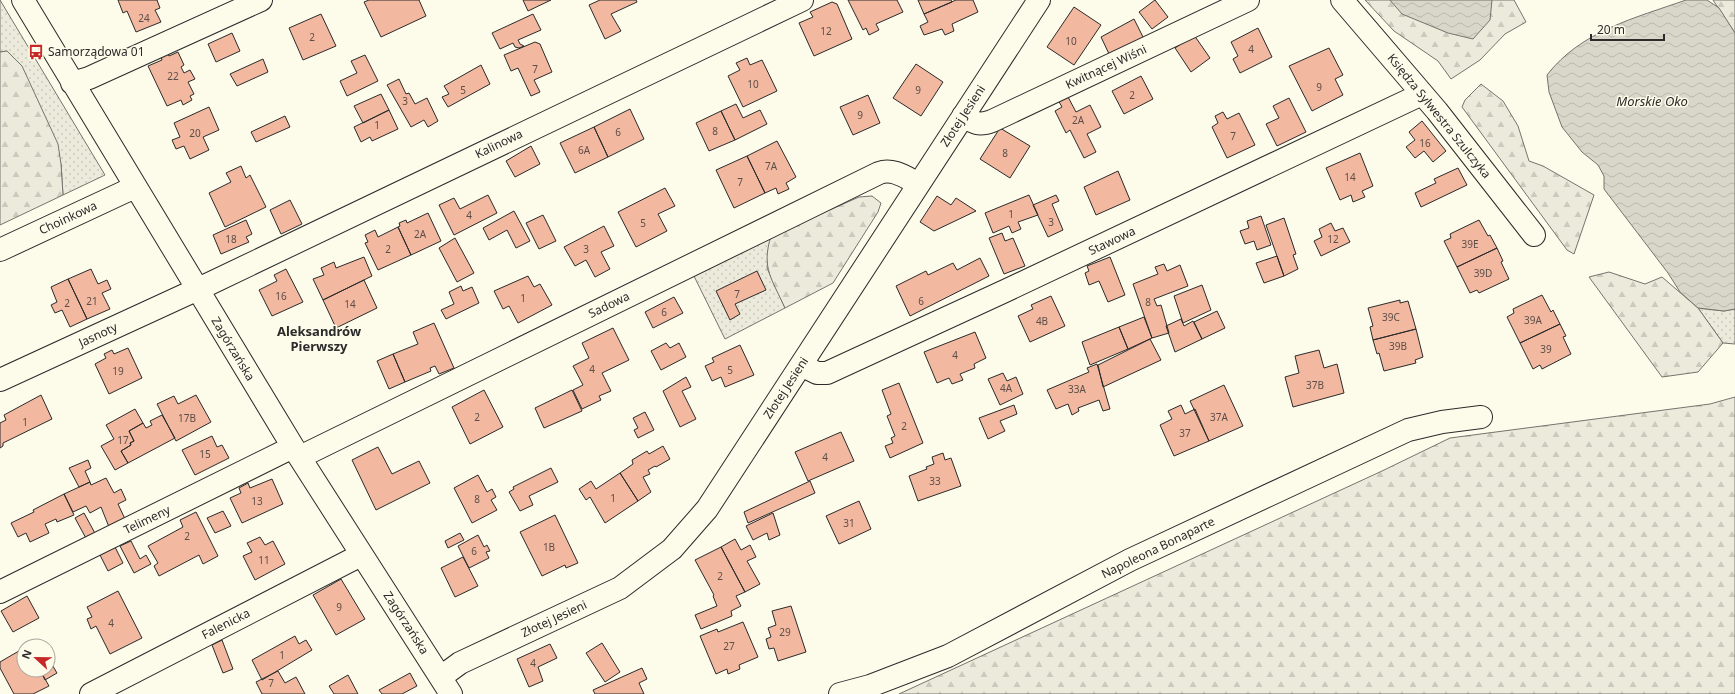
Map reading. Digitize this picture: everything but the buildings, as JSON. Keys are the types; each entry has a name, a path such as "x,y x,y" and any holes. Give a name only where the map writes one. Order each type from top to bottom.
{"street":[{"name":"Zagórzańska","path":"23,0 72,84 297,452 361,555 446,685"},
{"path":"72,84 89,78 262,0"},
{"name":"Kalinowa","path":"197,289 802,0"},
{"name":"Złotej Jesieni","path":"446,685 460,663 620,588 672,549 708,509 1039,0"},
{"name":"Kwitnącej Wiśni","path":"963,116 975,123 983,124 992,121 1248,0"},
{"name":"Księdza Sylwestra Szulczyka","path":"1342,0 1422,94 1534,235"},
{"name":"Stawowa","path":"801,365 817,373 827,373 1005,291 1422,94"},
{"name":"Sadowa","path":"297,452 879,173 886,170 919,184"},
{"name":"Choinkowa","path":"0,250 135,187"},
{"name":"Jasnoty","path":"0,380 197,289"},
{"name":"Napoleona Bonaparte","path":"840,694 870,686 948,656 1130,560 1408,430 1442,422 1481,417"},
{"name":"Telimeny","path":"0,592 297,452"},
{"name":"Falenicka","path":"91,694 361,555"}],"green space":[{"path":"0,0 105,175 63,195 61,164 7,51 0,52"},
{"path":"1365,0 1514,0 1526,22 1505,34 1480,60 1451,79 1438,61 1394,31"},
{"path":"1713,0 1735,0 1735,33"},
{"path":"7,51 22,66 58,144 63,195 0,225 0,52"},
{"path":"1481,84 1503,101 1518,126 1529,161 1543,166 1594,195 1574,254 1567,250 1462,107 1465,100"},
{"path":"872,196 881,203 878,212 833,283 785,308 769,273 767,257 771,236 859,197"},
{"path":"771,236 767,268 785,308 725,339 692,272"},
{"path":"1609,272 1645,284 1662,277 1698,308 1723,343 1698,372 1662,377 1589,277"},
{"path":"1698,308 1724,311 1735,309 1735,344 1723,343"},
{"path":"1735,397 1735,694 899,694 1382,471 1450,438 1710,404"}],"water":[{"path":"1390,0 1492,0 1490,20 1473,39 1448,33 1402,14"},
{"name":"Morskie Oko","path":"1686,0 1707,0 1719,8 1735,33 1735,309 1724,311 1698,308 1680,292 1668,273 1604,189 1604,176 1598,165 1582,152 1562,127 1549,92 1547,75 1576,47 1610,28"}],"place":[{"name":"Samorządowa 01","path":"36,52"}],"district":[{"name":"Aleksandrów Pierwszy","path":"319,338"}]}
